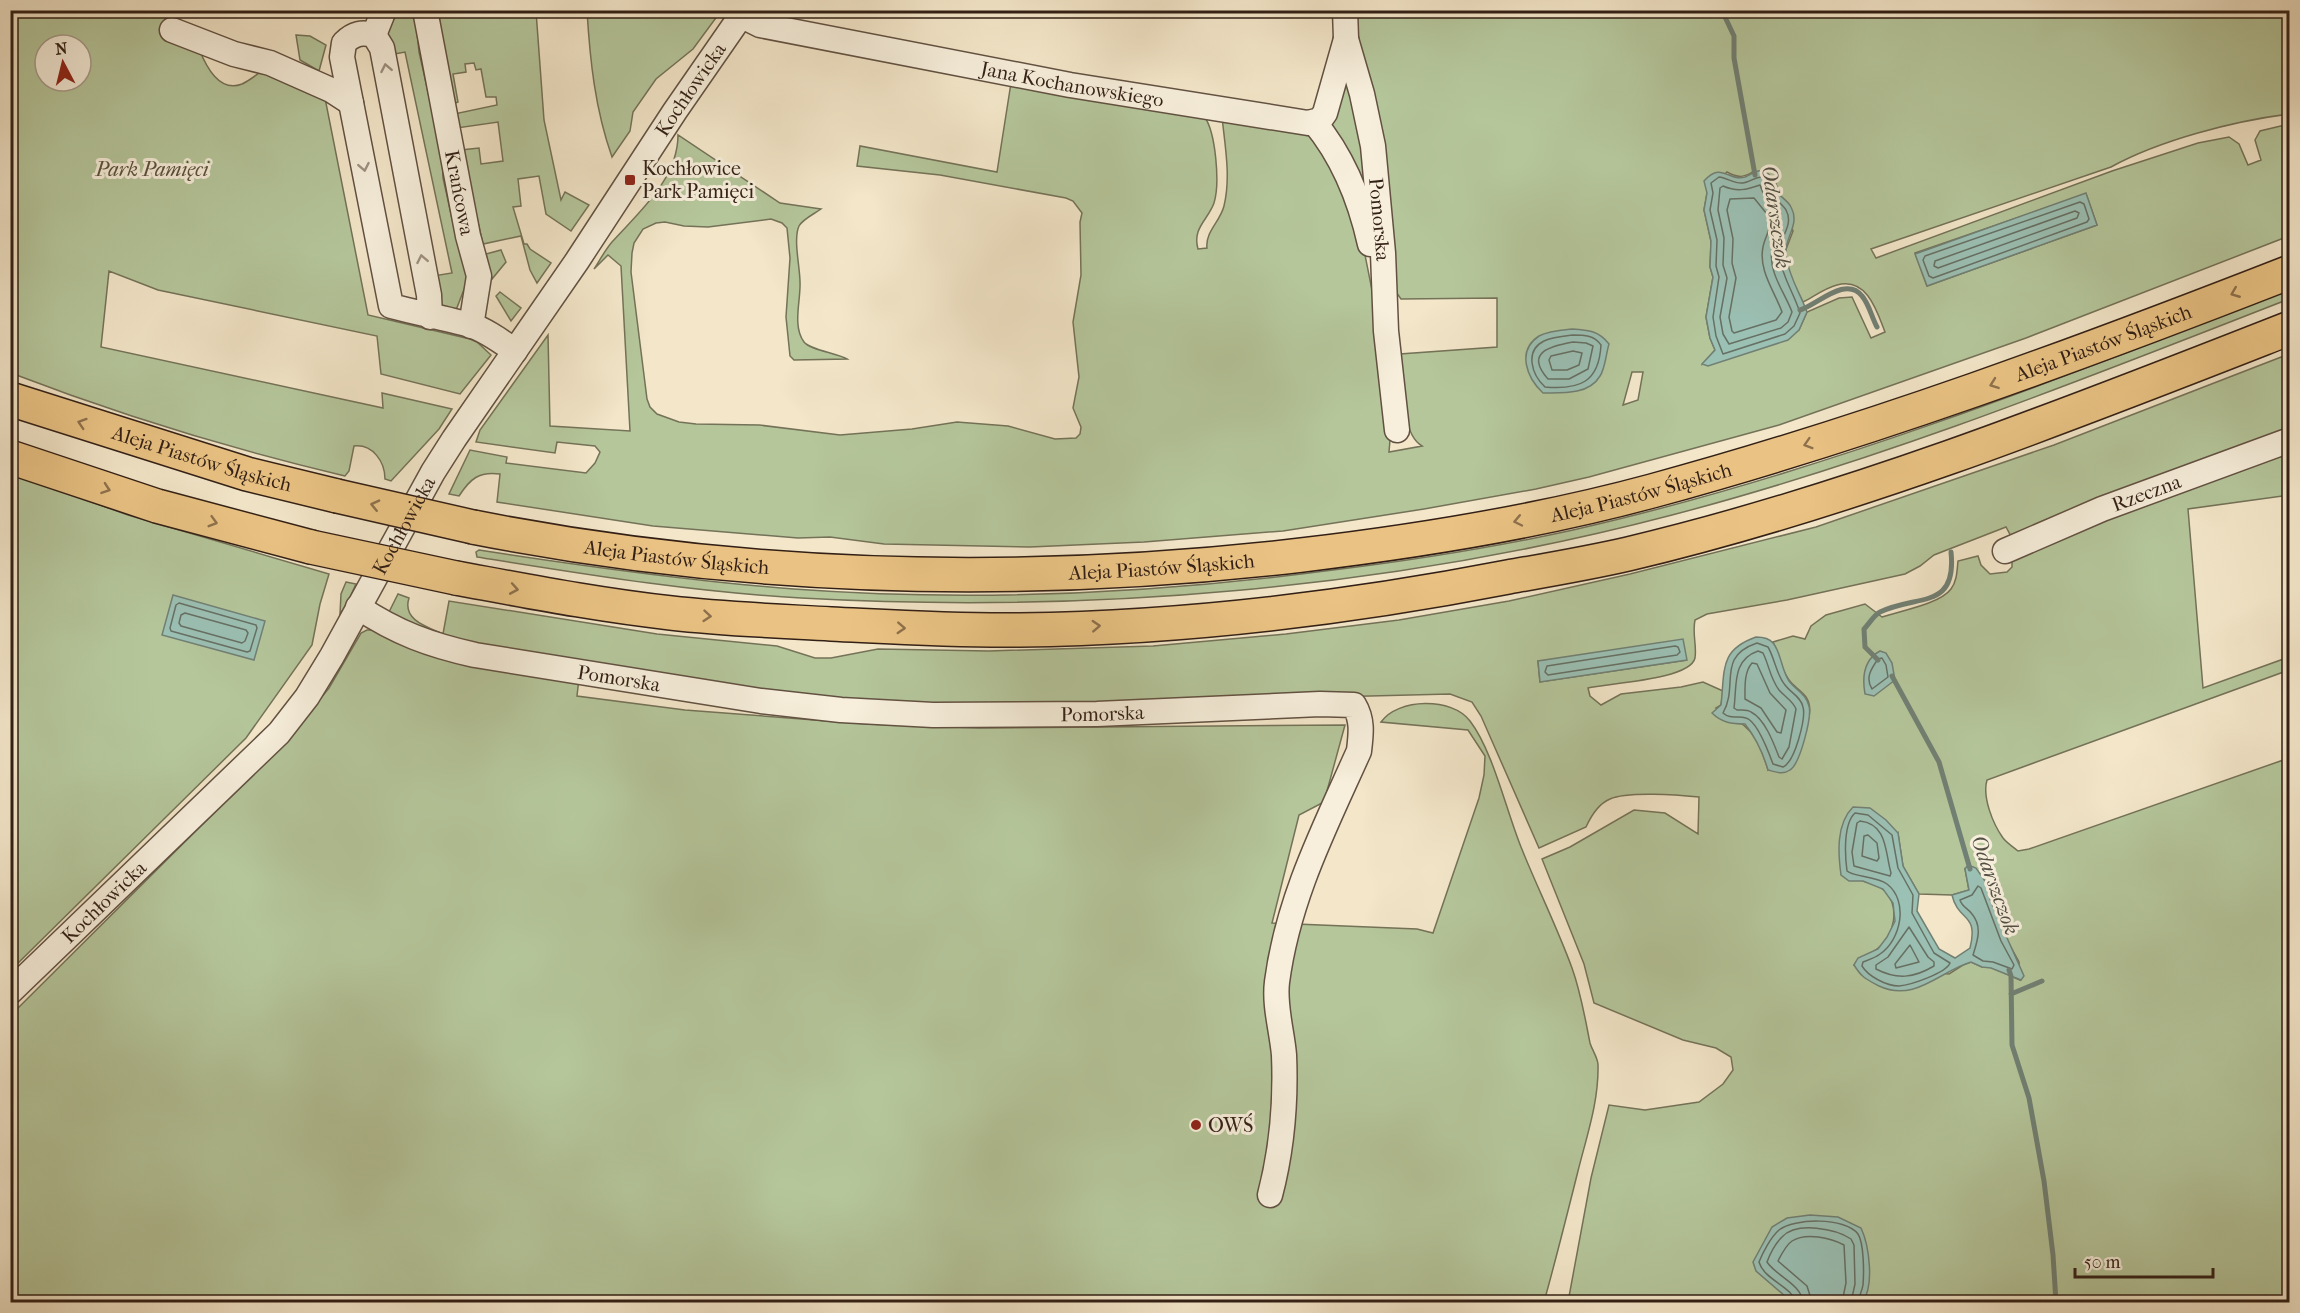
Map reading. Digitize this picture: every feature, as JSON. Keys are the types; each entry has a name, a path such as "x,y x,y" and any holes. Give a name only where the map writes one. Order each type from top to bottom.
{"highway":[{"name":"Aleja Piastów Śląskich","path":"10,399 247,474 473,527 549,542 757,567 870,573 969,576 1156,569 1384,545 1486,528 1641,494 1937,405 2289,272"},
{"path":"10,457 157,506 311,547 456,578 602,604 757,620 934,629 1023,630 1140,624 1322,608 1419,594 1626,554 1819,501 2048,422 2289,328"}],"street":[{"path":"374,35 384,10"},
{"name":"Krańcowa","path":"425,10 468,236 478,269 476,302 471,326"},
{"name":"Pomorska","path":"1345,10 1346,39 1352,55 1373,146 1383,253 1392,398 1397,430"},
{"name":"Jana Kochanowskiego","path":"744,13 760,25 1059,83 1314,123"},
{"name":"Kochłowicka","path":"10,993 279,733 307,697 433,472 675,111 744,13"},
{"path":"172,30 234,54 270,63 331,90 351,103"},
{"path":"430,317 429,295 380,42 374,35 356,34 344,43 342,57 391,306 430,317 471,326 515,351"},
{"path":"1346,39 1325,113 1320,120 1314,123 1332,146 1360,203 1385,310"},
{"name":"Rzeczna","path":"2005,551 2102,509 2289,440"},
{"name":"Pomorska","path":"358,607 408,636 437,646 476,655 761,701 841,710 933,716 1097,714 1354,705 1362,731 1359,750 1307,865 1290,916 1277,984 1284,1053 1285,1098 1279,1159 1270,1195"}],"green space":[{"name":"Park Pamięci","path":"10,11 177,11 166,37 199,49 205,63 220,81 234,86 250,80 262,71 325,98 368,315 470,339 477,342 491,355 460,394 381,374 377,336 158,290 109,271 101,347 383,408 382,393 452,409 439,429 391,481 385,479 383,466 377,455 361,446 354,446 349,471 345,476 176,430 11,373"},
{"path":"394,11 415,11 419,52 442,154 443,178 457,241 470,274 456,310 443,307 438,299 433,276 452,273 405,52 389,55 386,38"},
{"path":"438,11 536,11 544,120 561,200 565,192 589,205 571,231 546,214 539,176 518,179 521,206 513,207 524,244 551,263 537,283 530,270 521,236 483,244 461,150 479,148 481,164 503,161 498,122 457,128 454,114 497,105 496,97 486,97 481,69 476,70 474,63 465,64 466,72 453,74 458,102 453,104"},
{"path":"587,11 721,11 693,49 656,79 633,112 630,131 612,157 601,121 594,84"},
{"path":"1351,11 2289,11 2289,114 2245,121 2174,140 2111,167 1871,249 1876,258 2112,171 2198,143 2229,137 2239,144 2248,165 2261,160 2255,140 2260,131 2289,124 2289,236 2026,338 1779,425 1589,477 1536,489 1283,531 1144,542 1030,547 884,544 830,537 798,538 653,526 497,502 500,474 493,473 481,475 471,481 459,496 449,494 470,450 507,457 506,463 586,473 595,463 600,452 595,446 557,442 555,453 476,442 480,430 548,335 550,426 630,431 621,266 608,255 594,269 609,245 645,207 664,180 676,151 678,135 780,203 821,209 803,221 797,232 800,282 798,328 800,336 807,345 847,359 794,360 790,356 786,317 790,258 787,228 782,223 771,219 708,227 656,223 643,229 634,243 631,272 647,399 650,407 657,414 679,422 696,424 759,425 840,435 912,429 957,422 1008,426 1055,439 1076,438 1080,434 1081,427 1073,408 1079,377 1073,322 1081,275 1080,222 1082,213 1073,201 940,175 857,166 860,146 997,172 1011,83 1204,116 1214,146 1217,184 1214,203 1197,235 1198,249 1207,248 1208,237 1222,212 1226,195 1227,162 1222,117 1304,130 1327,149 1358,220 1374,300 1385,431 1390,440 1389,452 1422,446 1415,439 1406,418 1400,354 1497,347 1497,298 1401,299 1396,292 1377,122","holes":["1754,171 1775,181 1793,231 1785,252 1789,274 1803,302 1837,285 1856,286 1869,298 1885,332 1871,338 1852,297 1839,298 1807,312 1799,330 1703,364 1715,350 1706,317 1713,277 1710,267 1711,241 1704,210 1707,193 1727,172 1741,176","2086,194 2097,225 1927,286 1915,253","1632,372 1643,372 1638,400 1623,405"]},
{"path":"296,35 310,36 326,45 319,71 300,60"},
{"path":"1345,60 1377,217 1335,143 1328,115"},
{"path":"501,250 506,262 492,279 486,254"},
{"path":"2289,289 2289,299 2137,358 1984,416 1751,493 1672,515 1566,540 1458,561 1349,578 1240,590 1130,598 1020,602 910,602 801,598 679,587 477,557 476,552 479,550 754,586 926,595 1060,594 1126,590 1259,579 1387,563 1573,530 1756,482 1936,423 2113,358"},
{"path":"500,292 521,308 511,321 496,296"},
{"path":"2289,354 2289,428 2013,540 2006,527 1934,555 1905,574 1787,600 1707,614 1695,620 1695,658 1690,665 1664,676 1588,688 1590,696 1601,705 1621,694 1703,682 1723,691 1721,705 1716,708 1750,732 1760,747 1768,770 1805,727 1810,707 1806,697 1786,675 1773,642 1793,636 1805,639 1811,626 1826,615 1865,604 1882,617 1929,603 1951,589 1956,579 1958,561 1978,556 1981,565 1990,574 2007,572 2012,567 2012,555 2289,446 2289,495 2188,509 2203,688 2289,657 2289,670 1987,780 1986,794 1989,810 1999,832 2018,851 2289,758 2289,1302 1568,1302 1591,1178 1609,1105 1645,1110 1699,1102 1723,1084 1733,1070 1731,1057 1716,1048 1683,1040 1594,1003 1584,964 1542,859 1570,847 1634,810 1665,813 1698,834 1699,797 1640,794 1610,799 1598,807 1586,827 1539,848 1481,716 1472,702 1450,694 880,708 493,652 414,632 389,612 398,594 409,598 409,612 417,622 443,634 449,601 657,634 777,646 815,658 831,658 878,649 989,651 1153,646 1286,634 1399,620 1509,601 1630,574 1816,527 2054,445","holes":["1687,660 1540,682 1538,662 1538,661","1898,833 1903,866 1919,894 1952,895 1969,890 1965,869 1985,881 2006,938 2019,962 2020,980 1991,967 1982,967 1971,962 1949,974 1854,965 1858,959 1874,951 1883,943 1891,929 1894,913 1890,898 1885,891 1863,881"]},
{"path":"11,473 128,515 329,574 312,645 246,738 11,970"},
{"path":"346,582 356,584 340,614 341,594"},
{"path":"376,630 579,678 577,696 685,710 867,724 979,728 1345,725 1324,802 1299,815 1272,923 1417,929 1433,933 1479,798 1485,756 1468,730 1381,722 1400,708 1425,703 1438,704 1462,713 1470,721 1486,748 1515,832 1572,968 1590,1043 1598,1064 1597,1091 1592,1118 1544,1302 11,1302 11,1015 285,742 329,688 361,633"}],"water":[{"path":"1764,170 1794,214 1786,250 1787,264 1807,312 1799,330 1788,340 1708,366 1702,364 1715,350 1706,317 1713,277 1710,267 1711,241 1704,210 1707,193 1704,181 1710,175 1720,172 1739,178"},
{"path":"2086,193 2097,225 1927,286 1915,254"},
{"path":"1572,329 1593,332 1609,344 1602,373 1595,382 1582,390 1543,393 1532,380 1526,364 1528,349 1532,342 1543,334"},
{"path":"173,595 265,621 254,660 162,635"},
{"path":"1756,637 1766,638 1773,643 1789,681 1803,695 1809,706 1809,720 1798,759 1790,770 1785,772 1768,770 1759,746 1745,724 1727,722 1712,713 1721,705 1724,672 1730,655 1735,648"},
{"path":"1683,639 1687,660 1540,682 1538,661"},
{"path":"1880,651 1886,653 1892,663 1895,680 1874,696 1865,694 1864,681 1867,664"},
{"path":"1853,807 1870,808 1898,833 1903,866 1919,894 1917,911 1939,949 1955,958 1970,948 1972,928 1955,904 1952,895 1969,890 1965,869 1968,865 1976,868 1985,881 1991,902 2024,976 2021,980 1971,962 1927,984 1904,991 1879,986 1862,976 1854,965 1858,958 1878,949 1895,921 1893,903 1883,889 1863,881 1849,881 1841,875 1839,848 1841,830 1847,814"},
{"path":"1810,1215 1838,1217 1861,1228 1870,1276 1862,1302 1792,1302 1756,1271 1753,1262 1772,1227 1787,1218"}],"waterway":[{"name":"Odarszczok","path":"1679,10 1682,14 1712,10"},
{"name":"Odarszczok","path":"1715,10 1725,17 1734,36 1734,58 1755,175"},
{"name":"Odarszczok","path":"1800,310 1831,293 1840,290 1855,290 1867,303 1877,327"},
{"name":"Odarszczok","path":"1878,660 1865,647 1864,629 1880,612 1932,597 1941,592 1948,583 1951,552"},
{"name":"Odarszczok","path":"1892,676 1939,762 1970,869"},
{"name":"Odarszczok","path":"2009,970 2012,1045 2029,1098 2044,1181 2056,1302"},
{"path":"2011,994 2042,981"}],"place":[{"name":"Kochłowice Park Pamięci","path":"630,180"},
{"name":"OWŚ","path":"1196,1125"}]}
